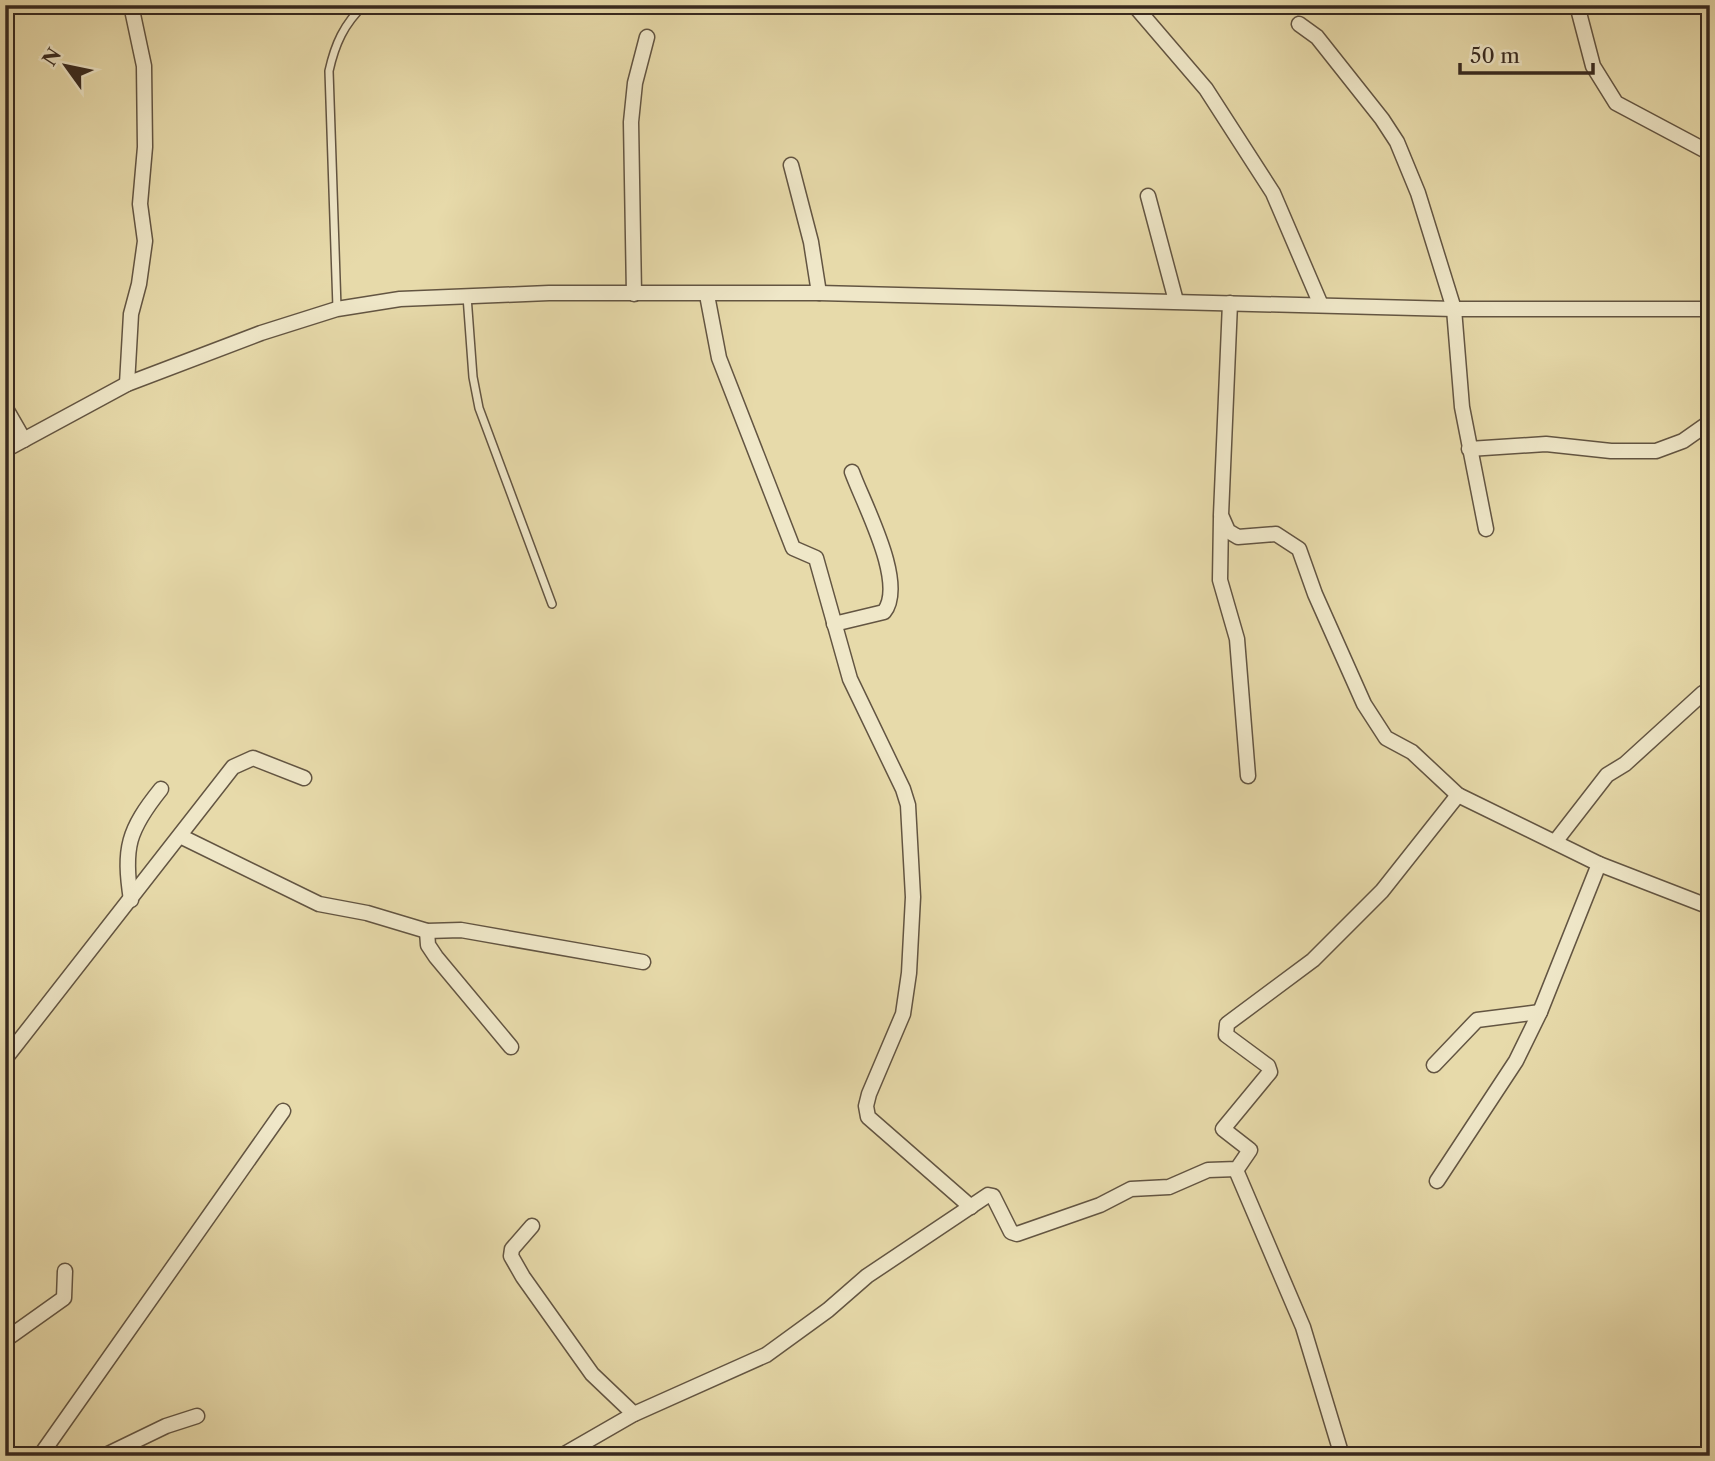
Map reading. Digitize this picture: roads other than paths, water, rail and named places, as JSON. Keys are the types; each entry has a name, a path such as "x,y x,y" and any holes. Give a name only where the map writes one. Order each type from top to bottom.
{"street":[{"path":"127,384 131,314 139,284 145,241 140,204 145,147 144,66 131,5"},
{"path":"1135,5 1206,89 1273,193 1321,305"},
{"path":"1577,5 1592,66 1616,103 1710,153"},
{"path":"1299,24 1329,51 1397,142 1433,237 1454,309 1462,407 1486,529"},
{"path":"634,294 631,122 635,83 647,37"},
{"path":"791,165 811,242 819,293"},
{"path":"1148,196 1177,302"},
{"path":"5,450 127,384 261,333 337,309 400,299 467,295 819,293 1454,309 1710,309"},
{"path":"707,295 719,358 793,548 816,558 850,678 908,805 913,897 909,973 903,1014 866,1106 868,1117 971,1206"},
{"path":"1230,303 1220,580 1237,639 1248,776"},
{"path":"5,407 24,440"},
{"path":"1469,449 1546,444 1611,451 1657,451 1683,441 1710,422"},
{"path":"834,624 884,612 892,595 874,520 852,472"},
{"path":"1221,515 1228,531 1238,537 1276,534 1299,549 1315,594 1364,704 1386,738 1412,752 1458,795 1599,864 1710,907"},
{"path":"1555,842 1607,775 1625,764 1703,693"},
{"path":"5,1059 205,802 242,760 253,758 304,778"},
{"path":"131,900 127,847 132,831 160,789"},
{"path":"1236,1170 1250,1150 1223,1129 1262,1084 1269,1069 1226,1035 1227,1024 1313,960 1382,891 1458,795"},
{"path":"180,836 320,904 368,913 427,931 461,930 643,962"},
{"path":"1437,1181 1509,1072 1540,1013 1599,864"},
{"path":"427,931 428,945 436,957 510,1047"},
{"path":"1434,1065 1477,1020 1540,1013"},
{"path":"40,1456 283,1111"},
{"path":"561,1456 634,1414 766,1355 828,1310 867,1276 988,1195 993,1196 1011,1232 1017,1234 1100,1205 1131,1189 1170,1187 1208,1170 1236,1170"},
{"path":"1236,1170 1303,1327 1342,1456"},
{"path":"532,1226 512,1250 511,1256 592,1374 634,1414"},
{"path":"5,1340 64,1298 65,1271"},
{"path":"104,1456 166,1426 197,1416"}],"lane":[{"path":"337,309 330,71 334,48 349,19 364,5"},
{"path":"467,295 473,377 480,408 552,604"}]}
